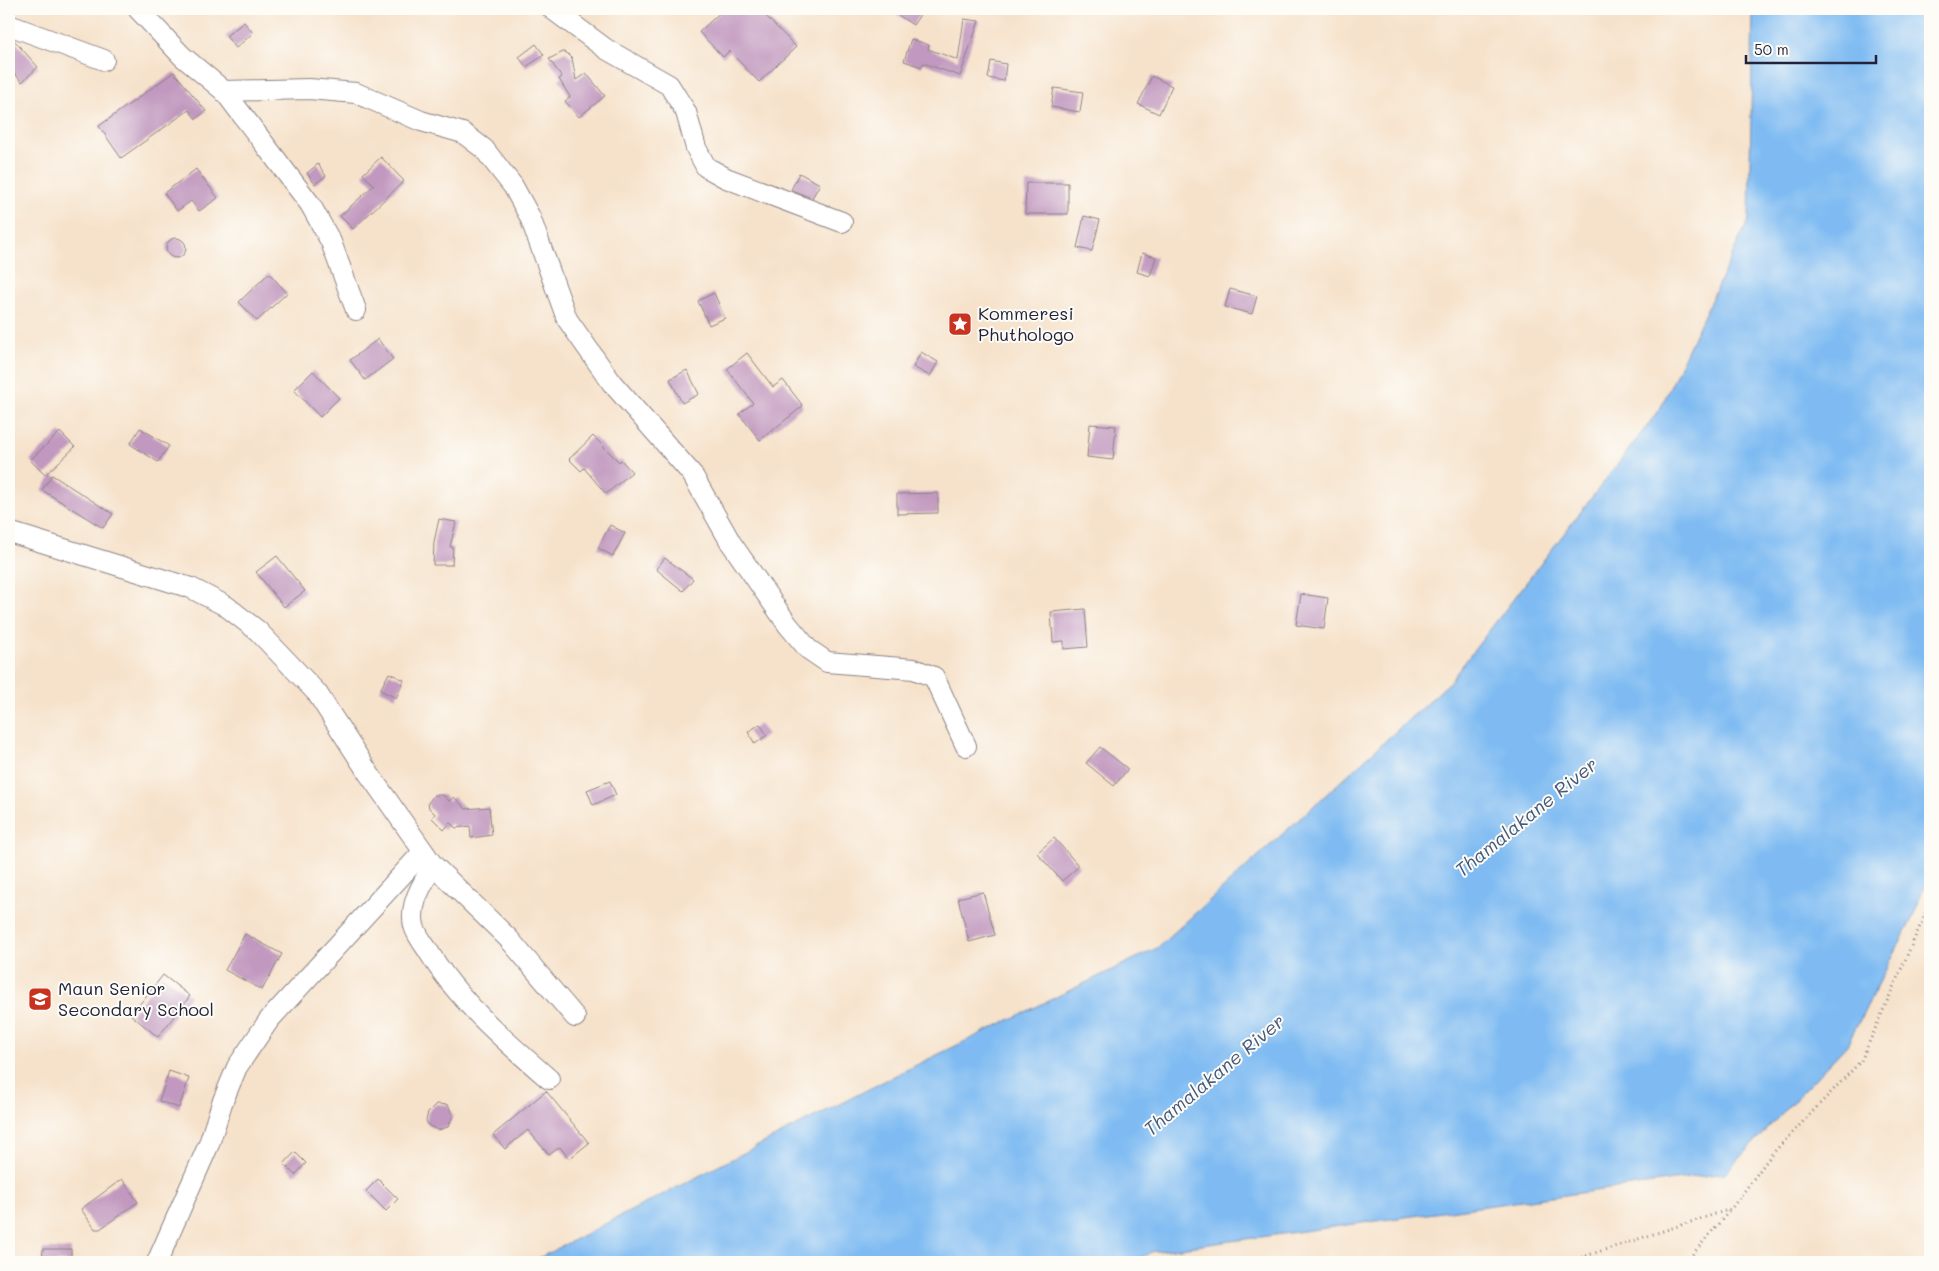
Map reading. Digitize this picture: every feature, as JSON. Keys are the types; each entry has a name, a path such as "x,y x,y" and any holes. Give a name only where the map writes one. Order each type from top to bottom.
{"street":[{"path":"138,9 182,56 224,91 310,204 331,242 356,310"},
{"path":"552,9 606,49 669,85 686,112 696,148 706,167 726,178 842,222"},
{"path":"9,26 104,60"},
{"path":"224,91 309,89 356,93 421,121 463,133 484,149 513,186 530,217 567,320 612,383 692,474 731,543 788,625 808,649 827,662 914,669 934,677 966,746"},
{"path":"9,532 191,588 226,606 258,631 317,692 369,774 428,859 509,939 575,1017"},
{"path":"428,859 414,907 414,926 422,942 455,990 549,1079"},
{"path":"158,1262 209,1144 222,1103 237,1067 270,1020 428,859"}],"path":[{"path":"1686,1262 1731,1209 1772,1154 1861,1060 1930,903"},
{"path":"1567,1262 1731,1209"}],"water":[{"name":"Thamalakane River","path":"1753,9 1930,9 1930,871 1913,917 1847,1045 1725,1173 1151,1252 1134,1262 531,1262 900,1073 1157,948 1448,684 1660,409 1749,219"}],"building":[{"path":"724,9 759,9 796,47 759,82 729,51 723,57 699,32"},
{"path":"889,9 924,9 913,25"},
{"path":"964,19 979,21 960,76 923,63 922,67 904,61 911,39 929,45 928,49 958,60"},
{"path":"244,22 253,33 236,48 226,36"},
{"path":"9,38 13,39 38,67 22,82 9,67"},
{"path":"536,44 544,55 526,67 519,57"},
{"path":"563,52 572,58 576,80 586,73 605,96 579,117 565,101 570,97 559,79 562,77 549,59"},
{"path":"991,61 1006,64 1004,81 988,78"},
{"path":"174,72 206,111 196,119 189,110 121,158 99,126"},
{"path":"1152,76 1172,86 1159,114 1138,104"},
{"path":"1054,88 1083,92 1080,112 1051,107"},
{"path":"381,157 404,181 353,229 340,216 374,185 363,174"},
{"path":"318,164 326,176 315,184 307,173"},
{"path":"196,169 218,198 199,211 191,201 177,211 164,193"},
{"path":"799,173 820,184 812,198 791,190"},
{"path":"1026,183 1068,183 1068,214 1025,214"},
{"path":"1084,216 1100,220 1092,251 1077,248"},
{"path":"176,238 183,241 186,248 183,255 176,258 169,255 166,248 169,241"},
{"path":"1142,253 1156,257 1150,276 1137,272"},
{"path":"269,273 287,293 257,321 239,302"},
{"path":"1230,289 1257,296 1252,314 1225,307"},
{"path":"714,293 725,318 709,325 698,301"},
{"path":"378,339 393,359 365,380 350,360"},
{"path":"921,352 938,362 930,376 913,367"},
{"path":"747,353 773,387 783,380 803,406 760,440 739,414 753,403 727,369"},
{"path":"687,370 699,394 682,403 670,379"},
{"path":"313,371 339,398 320,417 294,390"},
{"path":"1090,424 1116,426 1113,460 1087,457"},
{"path":"140,428 169,446 158,462 130,444"},
{"path":"60,432 75,447 45,475 30,460"},
{"path":"593,436 632,472 606,494 584,468 581,471 569,459"},
{"path":"52,475 113,514 103,528 42,490"},
{"path":"938,493 938,513 897,514 897,494"},
{"path":"439,519 456,522 450,547 453,547 452,565 433,565 434,542"},
{"path":"610,525 625,533 613,556 598,548"},
{"path":"277,556 305,591 284,607 256,572"},
{"path":"665,558 693,579 683,591 656,569"},
{"path":"1301,594 1328,598 1324,629 1296,625"},
{"path":"1085,609 1088,647 1064,649 1064,641 1053,642 1051,612"},
{"path":"389,673 404,680 396,698 380,690"},
{"path":"760,724 767,735 755,744 748,732"},
{"path":"1100,747 1128,769 1114,786 1086,763"},
{"path":"610,781 616,795 593,805 587,790"},
{"path":"434,795 443,795 449,801 454,797 466,809 489,807 492,835 471,838 470,826 456,828 450,823 444,830 432,818 435,814 429,808 428,803"},
{"path":"1054,838 1079,866 1062,881 1037,853"},
{"path":"983,892 995,935 969,942 958,898"},
{"path":"245,934 282,954 262,990 225,970"},
{"path":"163,975 190,996 158,1037 131,1015"},
{"path":"169,1071 189,1078 179,1108 159,1101"},
{"path":"546,1091 589,1143 569,1159 560,1147 549,1155 528,1130 505,1149 493,1135"},
{"path":"436,1104 448,1105 453,1116 448,1127 438,1130 429,1126 426,1121 428,1112"},
{"path":"295,1152 306,1163 295,1175 284,1164"},
{"path":"122,1179 138,1202 100,1229 95,1229 81,1209"},
{"path":"378,1179 398,1199 386,1211 366,1191"},
{"path":"43,1249 71,1249 71,1262 42,1262"}],"place":[{"name":"Kommeresi Phuthologo","path":"960,324"},
{"name":"Maun Senior Secondary School","path":"40,999"}]}
